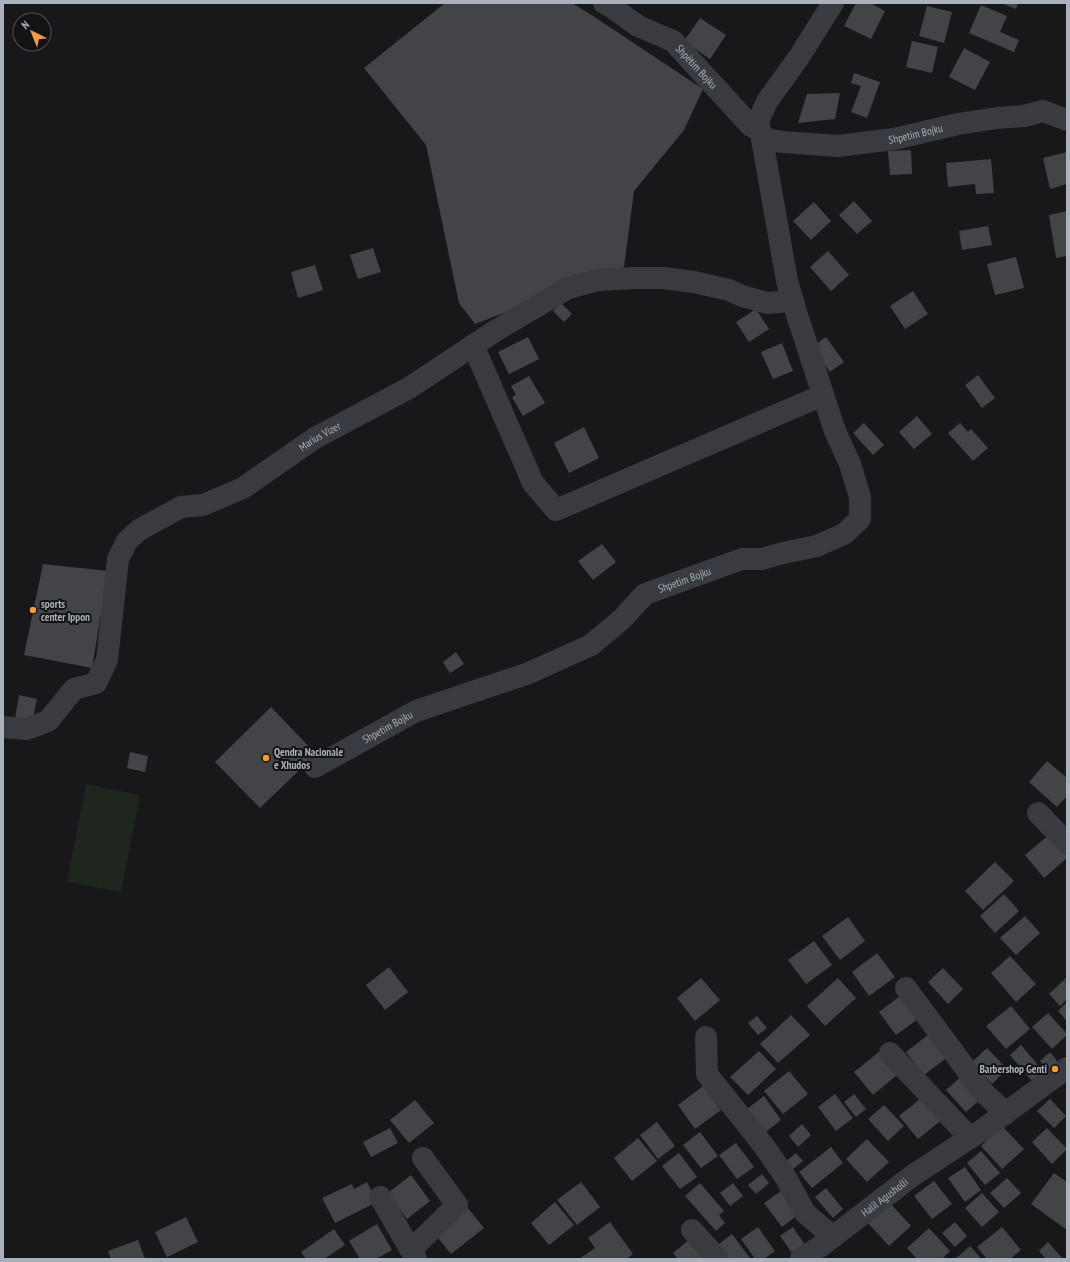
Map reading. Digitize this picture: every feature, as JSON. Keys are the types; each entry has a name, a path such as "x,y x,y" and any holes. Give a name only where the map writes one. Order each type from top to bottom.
{"street":[{"name":"Shpëtim Bojku","path":"604,3 638,26 673,41 761,135"},
{"name":"Shpetim Bojku","path":"315,767 416,711 529,673 591,645 622,618 645,594 742,559 762,558 817,546 844,534 860,519 860,497 850,464 835,431 793,301 786,274 758,121 768,100 799,57 833,3"},
{"name":"Shpetim Bojku","path":"761,135 838,146 894,139 958,124 997,118 1024,116 1043,111 1067,120"},
{"name":"Marius Vizer","path":"3,728 27,729 48,721 74,689 96,683 107,660 118,559 128,541 139,530 181,507 203,505 243,488 315,438 409,388 495,331 568,288 598,280 664,278 694,282 729,290 742,296 767,303 793,301"},
{"path":"473,345 532,483 556,510 823,394"},
{"path":"1038,813 1067,842"},
{"path":"906,988 983,1092 1006,1113"},
{"path":"706,1037 707,1074 764,1146 786,1178 805,1213 833,1237"},
{"path":"890,1053 970,1138"},
{"name":"Halil Agusholli","path":"801,1259 833,1237 912,1176 1006,1113 1067,1068"},
{"path":"380,1197 413,1255 457,1205 423,1158"},
{"path":"692,1230 718,1259"}],"shaded area":[{"path":"86,784 140,795 121,892 67,882"}],"building":[{"path":"445,3 572,3 703,89 684,130 634,191 624,267 475,324 459,303 426,145 364,68"},
{"path":"856,3 870,3 885,11 871,39 844,26"},
{"path":"1001,3 1018,3 1016,9"},
{"path":"981,5 1007,16 1000,32 1019,40 1014,52 969,33"},
{"path":"927,6 952,12 944,43 919,36"},
{"path":"700,18 726,35 710,59 684,41"},
{"path":"912,41 938,47 932,73 906,67"},
{"path":"964,48 990,62 975,90 949,77"},
{"path":"854,73 880,82 867,118 851,112 861,86 851,83"},
{"path":"840,93 835,119 798,123 807,94"},
{"path":"911,150 912,174 890,175 888,151"},
{"path":"1067,152 1067,184 1050,189 1043,158"},
{"path":"991,159 994,193 976,194 975,184 948,187 946,163"},
{"path":"854,201 872,221 857,234 839,215"},
{"path":"814,202 831,221 811,240 793,221"},
{"path":"1067,211 1067,256 1056,258 1049,215"},
{"path":"988,226 992,245 962,250 959,231"},
{"path":"373,248 381,272 358,279 350,255"},
{"path":"828,251 849,275 831,291 810,267"},
{"path":"1016,257 1024,288 995,295 987,264"},
{"path":"315,265 323,290 298,298 291,272"},
{"path":"913,291 928,314 905,329 890,306"},
{"path":"561,303 572,314 564,322 553,311"},
{"path":"756,309 769,329 749,342 736,322"},
{"path":"528,337 539,359 509,374 498,352"},
{"path":"826,337 844,362 830,372 812,347"},
{"path":"782,343 793,371 773,379 761,352"},
{"path":"978,375 995,398 982,408 965,385"},
{"path":"529,376 545,403 523,416 512,397 516,395 511,386"},
{"path":"917,416 932,434 914,449 899,432"},
{"path":"864,423 884,445 873,455 853,433"},
{"path":"960,423 968,432 971,429 988,448 973,461 948,433"},
{"path":"584,427 599,458 569,473 554,443"},
{"path":"602,544 616,562 593,580 578,561"},
{"path":"43,564 108,571 92,668 24,655"},
{"path":"456,652 464,664 450,673 443,662"},
{"path":"19,695 37,699 32,722 15,719"},
{"name":"Qendra Nacionale e Xhudos","path":"271,707 316,754 260,808 215,762"},
{"path":"130,752 148,756 145,772 127,768"},
{"path":"1047,761 1067,778 1067,796 1057,807 1029,782"},
{"path":"1050,834 1067,855 1067,858 1044,878 1025,855"},
{"path":"995,862 1014,881 983,910 965,891"},
{"path":"1004,894 1019,911 995,933 980,916"},
{"path":"1025,916 1040,933 1016,955 1000,938"},
{"path":"848,917 865,941 840,960 822,936"},
{"path":"814,941 832,965 806,984 788,960"},
{"path":"877,953 895,977 869,996 852,972"},
{"path":"1010,956 1036,984 1016,1002 991,973"},
{"path":"389,967 408,992 385,1010 366,985"},
{"path":"943,968 963,989 948,1004 928,982"},
{"path":"1067,977 1067,999 1060,1006 1049,994"},
{"path":"701,978 720,1000 695,1021 677,998"},
{"path":"838,978 856,998 825,1026 807,1006"},
{"path":"904,993 922,1016 896,1035 879,1012"},
{"path":"1067,1002 1067,1021 1058,1011"},
{"path":"1011,1006 1030,1029 1006,1049 986,1026"},
{"path":"1048,1013 1067,1034 1052,1049 1032,1027"},
{"path":"791,1015 810,1035 778,1063 760,1044"},
{"path":"757,1016 767,1028 758,1035 748,1023"},
{"path":"932,1032 949,1056 924,1075 906,1052"},
{"path":"1021,1045 1043,1071 1032,1081 1010,1055"},
{"path":"987,1048 1007,1069 992,1084 972,1062"},
{"path":"759,1051 776,1069 748,1095 730,1077"},
{"path":"879,1052 898,1074 873,1095 854,1072"},
{"path":"1050,1052 1062,1067 1052,1075 1040,1061"},
{"path":"789,1071 808,1094 783,1114 764,1091"},
{"path":"962,1076 982,1098 966,1112 946,1090"},
{"path":"703,1086 721,1110 695,1129 678,1105"},
{"path":"835,1094 853,1118 836,1131 818,1107"},
{"path":"854,1094 866,1109 856,1117 844,1102"},
{"path":"764,1096 781,1120 764,1133 747,1109"},
{"path":"924,1096 943,1119 918,1139 899,1116"},
{"path":"1050,1099 1066,1116 1054,1128 1037,1111"},
{"path":"415,1100 434,1123 409,1143 390,1120"},
{"path":"884,1105 904,1126 888,1141 868,1119"},
{"path":"657,1122 675,1146 658,1159 640,1135"},
{"path":"802,1124 811,1135 798,1147 789,1136"},
{"path":"1002,1126 1024,1149 1002,1169 981,1146"},
{"path":"390,1128 398,1143 371,1157 363,1142"},
{"path":"1047,1128 1067,1149 1052,1164 1032,1142"},
{"path":"700,1132 718,1156 701,1168 683,1145"},
{"path":"638,1138 657,1161 632,1181 614,1158"},
{"path":"867,1139 889,1162 867,1182 846,1159"},
{"path":"736,1143 754,1167 737,1179 719,1155"},
{"path":"831,1147 843,1163 812,1188 799,1172"},
{"path":"981,1151 1000,1173 985,1185 967,1163"},
{"path":"679,1153 697,1177 680,1189 662,1166"},
{"path":"796,1153 803,1161 792,1170 785,1162"},
{"path":"965,1167 981,1190 965,1202 948,1178"},
{"path":"1054,1173 1067,1182 1067,1230 1031,1204"},
{"path":"762,1174 769,1183 756,1194 748,1185"},
{"path":"411,1175 430,1201 407,1219 388,1193"},
{"path":"1007,1178 1021,1193 1004,1208 990,1193"},
{"path":"934,1181 952,1204 932,1219 914,1196"},
{"path":"367,1182 377,1202 335,1223 322,1198 352,1184 354,1189"},
{"path":"581,1182 600,1207 577,1225 557,1200"},
{"path":"700,1183 724,1211 719,1215 725,1223 716,1231 685,1196"},
{"path":"733,1183 743,1196 730,1206 720,1193"},
{"path":"826,1188 843,1209 833,1218 815,1197"},
{"path":"781,1191 799,1214 782,1227 764,1203"},
{"path":"982,1193 999,1212 982,1227 965,1208"},
{"path":"555,1202 574,1225 549,1245 531,1223"},
{"path":"889,1202 911,1226 889,1246 868,1223"},
{"path":"467,1207 484,1228 451,1254 434,1233"},
{"path":"186,1217 198,1242 167,1257 155,1232"},
{"path":"610,1222 633,1254 626,1259 579,1259 595,1248 588,1238"},
{"path":"955,1222 967,1236 955,1247 942,1233"},
{"path":"377,1224 392,1250 376,1259 360,1259 349,1241"},
{"path":"758,1227 775,1251 764,1259 755,1259 741,1239"},
{"path":"793,1227 805,1245 792,1253 780,1236"},
{"path":"1002,1227 1021,1250 1010,1259 987,1259 977,1247"},
{"path":"929,1228 950,1251 942,1259 917,1259 907,1248"},
{"path":"334,1229 345,1245 324,1259 306,1259 301,1252"},
{"path":"732,1234 750,1258 724,1259 715,1247"},
{"path":"690,1239 707,1259 678,1259 673,1253"},
{"path":"138,1240 145,1259 111,1259 108,1251"},
{"path":"1048,1242 1063,1259 1046,1259 1039,1251"},
{"path":"970,1246 980,1257 977,1259 955,1259"}],"place":[{"name":"sports center Ippon","path":"33,610"},
{"name":"Qendra Nacionale e Xhudos","path":"266,758"},
{"name":"Barbershop Genti","path":"1055,1069"}]}
